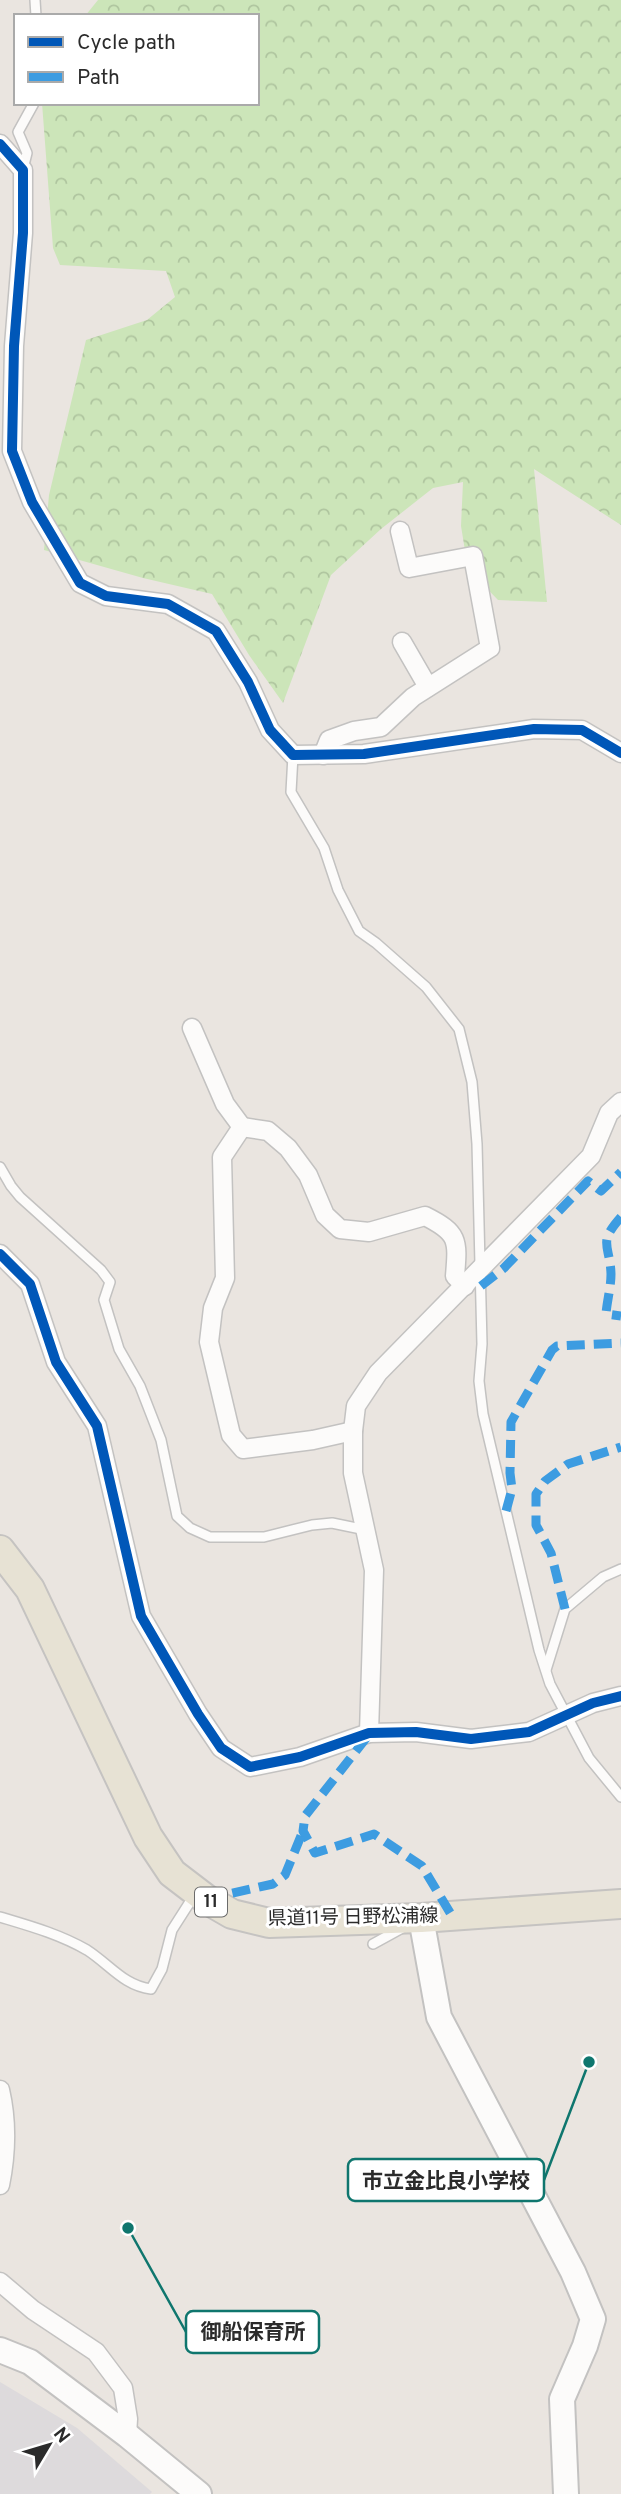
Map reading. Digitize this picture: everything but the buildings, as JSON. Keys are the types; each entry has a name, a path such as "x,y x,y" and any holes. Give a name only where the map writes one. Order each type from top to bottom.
{"main road":[{"name":"県道11号 日野松浦線","path":"0,1550 30,1589 148,1838 172,1874 232,1914 270,1923 421,1918 621,1904"}],"street":[{"path":"0,144 23,170 23,233 14,346 12,451 32,502 80,583 106,596 168,604 216,631 248,682 270,730 293,755 364,754 534,729 582,730 621,753"},
{"path":"323,755 328,740 354,731 381,727 413,697 490,648 473,556 409,568 400,531"},
{"path":"402,642 428,687"},
{"path":"192,1028 226,1104 242,1127 268,1131 288,1148 309,1175 325,1215 340,1229 369,1232 425,1216 446,1227 458,1247 455,1276 465,1286"},
{"path":"369,1733 374,1570 353,1473 356,1406 378,1373 591,1156 609,1112 621,1102"},
{"path":"242,1127 222,1157 225,1278 214,1308 209,1342 231,1435 243,1449 313,1440 353,1431"},
{"path":"0,1254 30,1284 56,1362 97,1426 141,1616 220,1748 250,1767 300,1756 369,1733 416,1732 471,1740 529,1732 593,1703 621,1696"},
{"path":"421,1918 439,2017 573,2272 593,2319 585,2346 562,2399 566,2494"},
{"path":"0,2090 4,2108 5,2163 0,2185"},
{"path":"0,2282 33,2310 96,2352 123,2388 128,2419 127,2435"},
{"path":"0,2350 30,2362 127,2435 199,2494"}],"lane":[{"path":"23,170 27,153 18,132 33,105"},
{"path":"293,755 291,792 324,848 338,890 359,931 426,987 459,1029 472,1082 481,1269 482,1344 479,1381 483,1414 550,1684 589,1758 621,1797"},
{"path":"0,1167 10,1186 20,1197 101,1270 110,1282 104,1300 118,1349 140,1386 161,1440 177,1517 190,1528 209,1537 264,1537 332,1523 366,1530"},
{"path":"546,1672 565,1609 603,1577 621,1569"},
{"path":"0,1917 49,1931 88,1951 125,1980 151,1989 162,1969 172,1930 197,1892"},
{"path":"373,1944 421,1918"}],"shaded area":[{"path":"0,2382 77,2428 152,2492 0,2494"}],"green space":[{"path":"98,0 621,0 621,525 534,469 547,602 498,600 468,569 461,526 463,482 433,488 381,529 331,575 283,703 249,655 212,594 44,550 49,495 86,340 147,320 175,297 166,271 60,265 53,248 42,105 259,105 259,14 87,14"}],"marked path":[{"path":"481,1286 504,1268 588,1181 601,1191 621,1172"},
{"path":"621,1217 607,1239 611,1274 606,1314 621,1316"},
{"path":"506,1511 512,1489 511,1422 552,1350 557,1346 621,1343"},
{"path":"565,1609 551,1553 536,1525 536,1494 545,1481 568,1464 621,1447"},
{"path":"367,1737 305,1816 303,1831 315,1853 374,1834 422,1866 452,1916"},
{"path":"206,1899 273,1884 285,1875 303,1831"}],"cycle path":[{"path":"0,144 23,170 23,233 14,346 12,451 32,502 80,583 106,596 168,604 216,631 248,682 270,730 293,755 364,754 534,729 582,730 621,753"},
{"path":"0,1254 30,1284 56,1362 97,1426 141,1616 221,1748 250,1767 300,1757 369,1733 416,1732 471,1739 529,1732 593,1703 621,1696"}],"place":[{"name":"市立金比良小学校","path":"589,2062"},
{"name":"御船保育所","path":"128,2228"}]}
